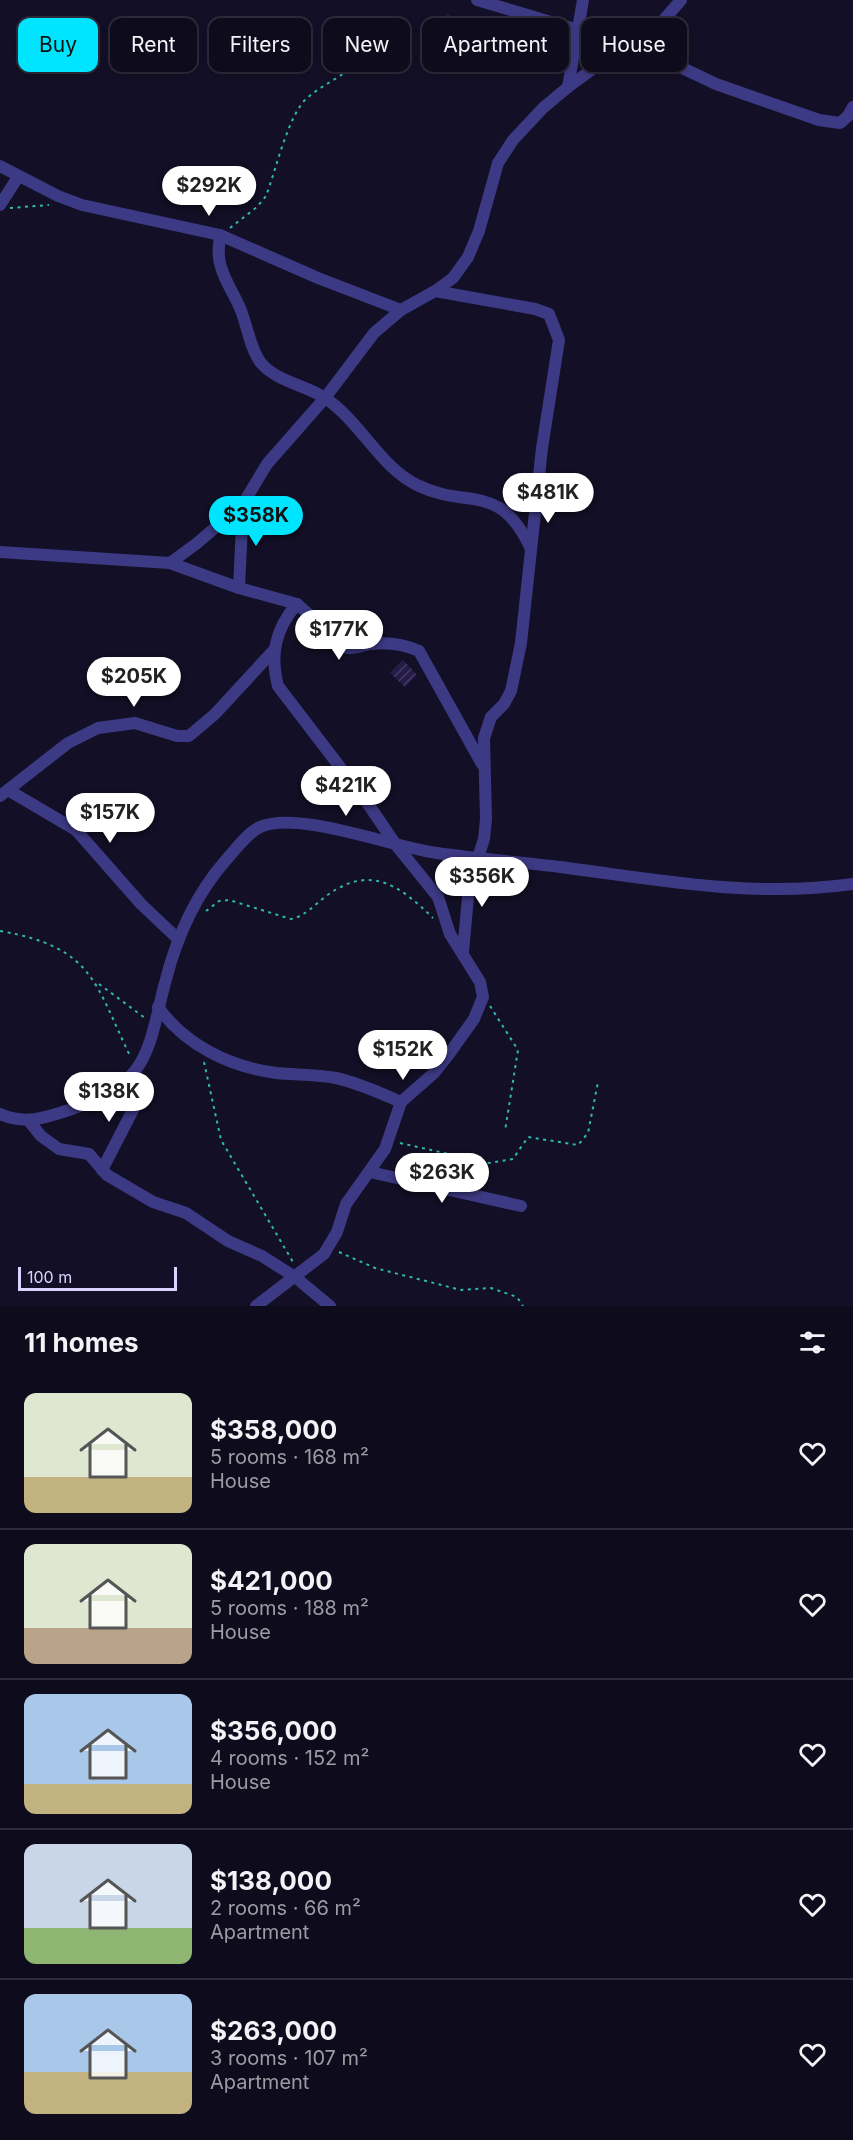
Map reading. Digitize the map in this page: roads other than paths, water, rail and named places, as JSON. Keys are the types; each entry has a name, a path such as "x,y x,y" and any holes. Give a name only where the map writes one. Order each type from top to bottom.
{"street":[{"path":"477,0 581,32"},
{"path":"568,87 583,0"},
{"path":"667,18 681,0"},
{"path":"687,70 716,84 819,120 840,123 853,107"},
{"path":"170,563 243,504 267,464 325,398 374,333 401,310 453,278 468,257 479,231 498,163 521,132 568,87 591,72"},
{"path":"0,165 18,177 82,204 220,235 318,278 401,310"},
{"path":"0,205 18,177"},
{"path":"220,235 220,265 241,309 261,363 282,378 325,398 355,425 401,476 419,486 488,502 505,511 519,524 530,548"},
{"path":"435,291 535,309 549,314 559,340 542,448 525,612 515,674 504,704 491,717 486,727 482,764 487,803 484,839 469,886 463,951"},
{"path":"239,588 243,504"},
{"path":"0,552 170,563 239,588 297,604 347,648 356,649 369,644 406,645 419,651 482,764"},
{"path":"256,1306 324,1254 337,1232 346,1204 370,1172 388,1140 401,1102 434,1073 449,1054 474,1019 483,997 480,982 463,951 450,934 438,897 396,845 366,801 278,686 273,666 274,650 280,629 297,604"},
{"path":"178,939 141,904 76,830 4,793 68,743 98,728 135,723 177,736 189,736 215,714 274,650"},
{"path":"0,1114 14,1120 29,1121 93,1102 114,1091 133,1073 154,1025 178,939 216,872 256,829 274,822 338,830 396,845 478,858 740,890 812,889 853,884"},
{"path":"158,1007 168,1021 200,1048 252,1068 276,1073 336,1078 401,1102"},
{"path":"102,1170 136,1104 133,1073"},
{"path":"29,1121 41,1136 58,1149 89,1154 102,1170 153,1202 186,1213 228,1241 297,1275 330,1306"},
{"path":"370,1172 521,1206"}]}
